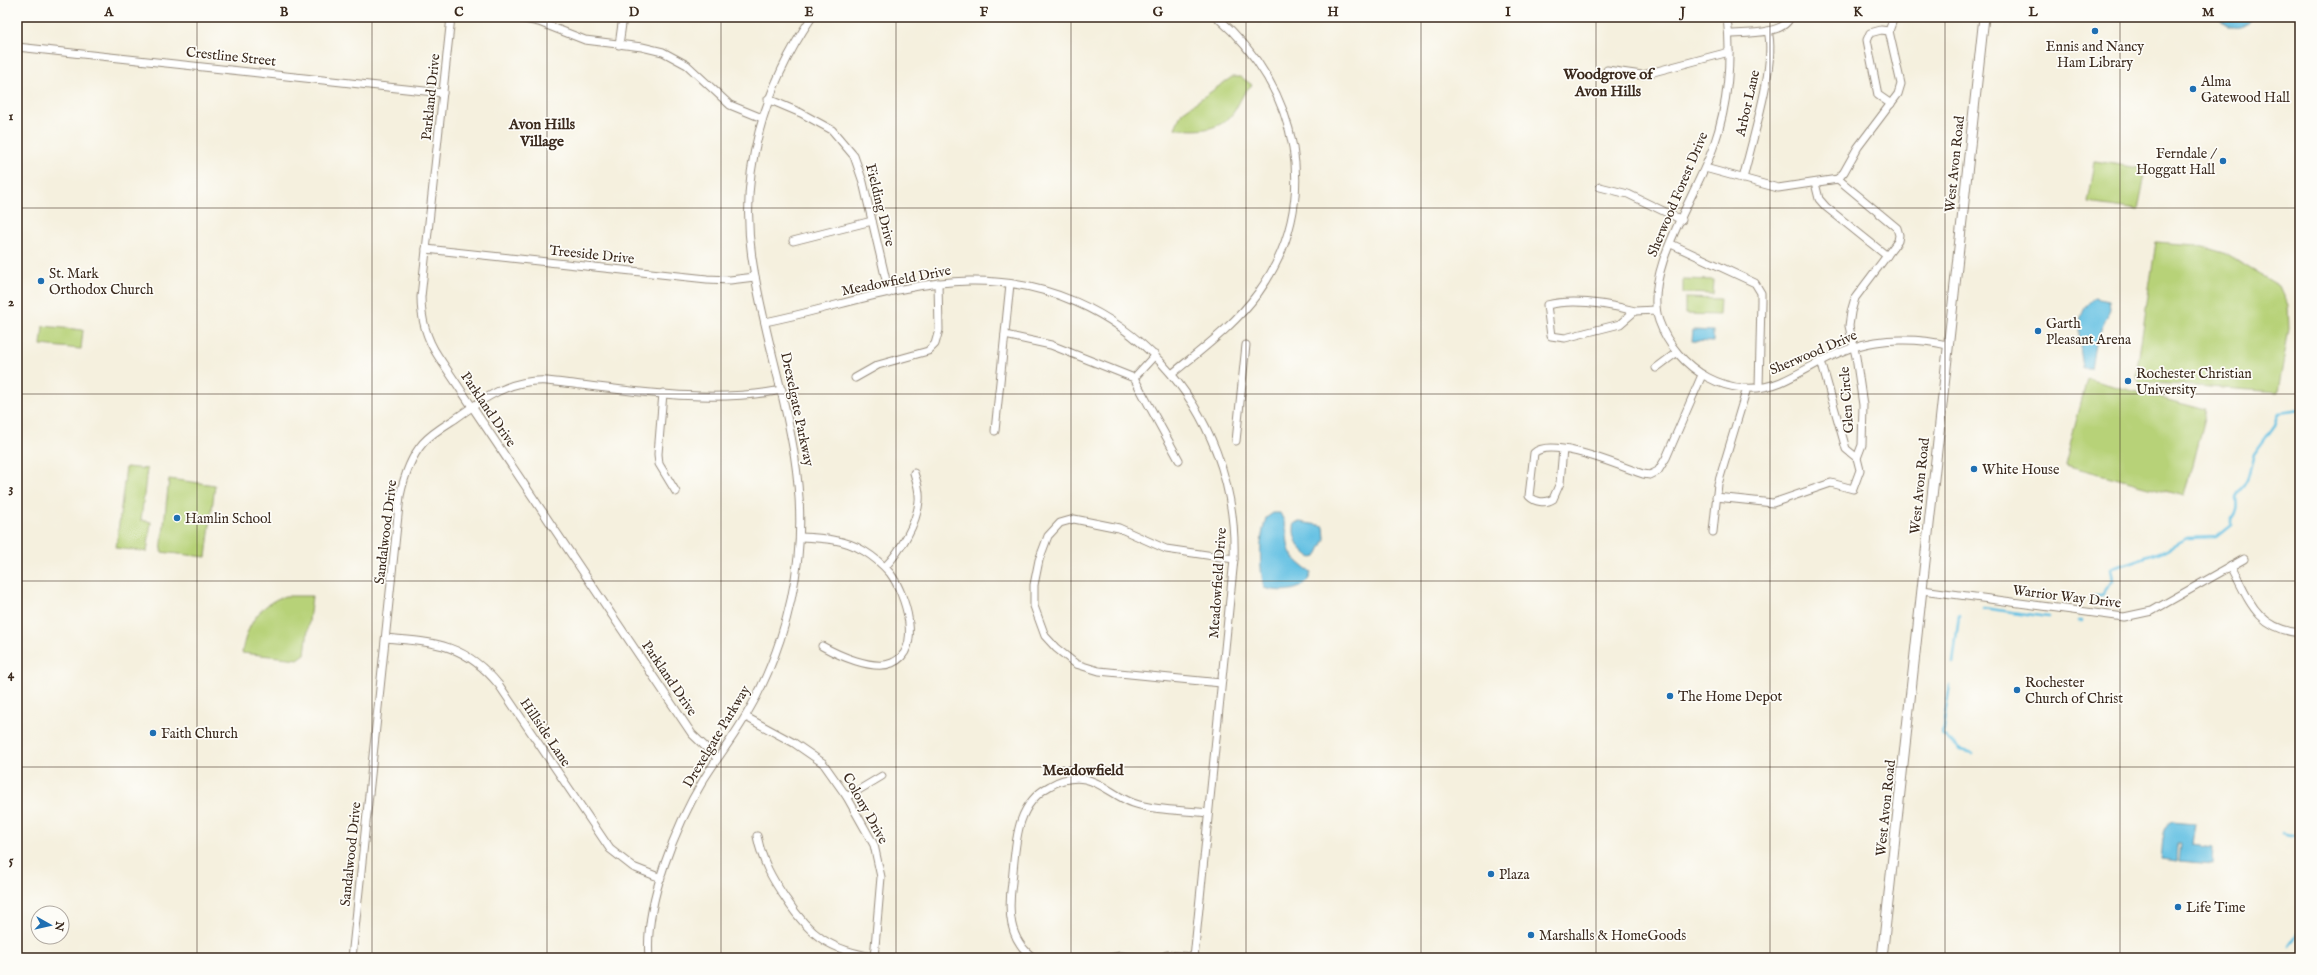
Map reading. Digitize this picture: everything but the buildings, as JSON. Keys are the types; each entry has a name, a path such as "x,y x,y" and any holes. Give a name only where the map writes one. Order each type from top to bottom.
{"main road":[{"name":"West Avon Road","path":"1882,958 1947,345 1984,17"}],"street":[{"name":"Parkland Drive","path":"452,17 421,297 424,328 432,347 692,734 717,758"},
{"path":"515,17 539,22 578,39 652,49 673,56 693,70 730,105 762,118"},
{"path":"619,45 623,17"},
{"name":"Drexelgate Parkway","path":"649,958 652,919 661,878 684,818 717,758 746,717 770,666 784,625 794,585 800,537 798,472 793,437 755,277 749,235 749,201 754,150 768,99 788,56 812,17"},
{"path":"1172,374 1228,327 1259,293 1272,271 1284,242 1294,195 1294,151 1279,96 1259,61 1217,17"},
{"name":"Sherwood Forest Drive","path":"1656,310 1658,274 1705,168 1714,144 1724,104 1729,52 1728,17"},
{"path":"1729,34 1768,31 1782,26 1788,22 1790,17"},
{"path":"1705,168 1778,188 1838,179 1844,172 1858,147 1898,94 1901,84 1889,31 1894,17"},
{"path":"1889,31 1881,30 1870,33 1867,40 1878,95 1891,104"},
{"name":"Arbor Lane","path":"1743,179 1769,65 1771,42 1768,31"},
{"name":"Crestline Street","path":"17,47 443,93"},
{"path":"1607,70 1642,75 1729,52"},
{"name":"Fielding Drive","path":"768,99 818,121 832,130 844,141 854,156 860,170 889,293"},
{"name":"Glen Circle","path":"1716,497 1773,503 1831,483 1853,489 1860,470 1857,458 1862,445 1863,405 1854,347 1849,326 1855,298 1898,241 1899,235 1897,228 1838,179"},
{"path":"1815,183 1819,199 1826,207 1886,256"},
{"path":"1600,187 1628,194 1682,220"},
{"path":"793,241 872,221"},
{"path":"1671,244 1755,283 1759,287 1761,293 1759,387"},
{"name":"Treeside Drive","path":"426,249 707,279 730,280 755,277"},
{"name":"Meadowfield Drive","path":"765,322 938,283 972,281 1010,284 1040,290 1082,305 1125,331 1155,355 1172,374 1193,402 1216,448 1233,505 1234,559 1194,958"},
{"path":"855,378 878,365 928,351 935,344 939,330 938,283"},
{"path":"994,430 1010,284"},
{"path":"1635,311 1620,324 1565,338 1551,336 1547,305 1568,301 1618,307 1635,311 1656,310"},
{"name":"Sherwood Drive","path":"1656,310 1666,337 1676,353 1702,375 1726,385 1747,388 1781,382 1821,361 1854,347 1882,341 1938,342 1947,345"},
{"path":"1005,335 1051,346 1134,378 1179,460"},
{"path":"1236,441 1246,346"},
{"path":"1656,368 1676,353"},
{"path":"1134,378 1155,355"},
{"name":"Glen Circle","path":"1821,361 1846,449 1857,458"},
{"path":"1563,450 1560,483 1553,499 1542,502 1532,499 1529,496 1534,453 1544,448 1563,450 1591,456 1643,474 1650,475 1658,471 1676,438 1702,375"},
{"name":"Sandalwood Drive","path":"352,958 400,496 408,466 416,453 430,437 496,391 526,381 547,381 724,398 782,390"},
{"path":"1713,532 1718,484 1747,388"},
{"path":"662,392 658,454 660,464 676,492"},
{"path":"885,567 901,546 917,508 919,490 914,473"},
{"path":"1221,683 1099,671 1076,664 1056,648 1045,636 1034,606 1034,585 1039,560 1048,536 1060,523 1074,519 1119,528 1166,549 1234,559"},
{"path":"800,537 832,539 847,543 864,551 885,567 900,591 907,610 908,632 905,652 893,663 880,664 843,657 822,646"},
{"name":"Warrior Way Drive","path":"1922,590 2124,617 2152,611 2244,559"},
{"path":"2231,566 2261,617 2276,629 2300,633"},
{"name":"Hillside Lane","path":"386,638 444,645 466,654 484,667 499,685 610,849 633,867 661,878"},
{"name":"Colony Drive","path":"746,717 818,759 836,778 874,845 880,868 881,887 874,957"},
{"path":"847,797 882,776"},
{"path":"1034,958 1019,943 1013,932 1009,905 1021,818 1028,803 1036,795 1063,780 1084,779 1134,803 1208,813"},
{"path":"757,836 761,855 770,876 796,915 810,931 842,950 874,957"},
{"path":"1161,958 1167,955 1194,958"},
{"path":"1110,958 1120,956 1143,958"}],"green space":[{"path":"1232,77 1241,77 1252,85 1244,93 1230,117 1216,126 1200,130 1175,128 1182,112"},
{"path":"2095,161 2146,169 2138,210 2088,203"},
{"path":"2156,242 2197,245 2224,253 2279,286 2288,306 2289,329 2278,392 2140,382 2136,376"},
{"path":"1683,279 1714,280 1713,294 1683,293"},
{"path":"1685,298 1720,299 1719,315 1685,314"},
{"path":"43,326 83,330 81,349 41,345"},
{"path":"2087,379 2206,410 2184,496 2065,465"},
{"path":"126,467 147,469 141,520 151,522 147,552 116,548"},
{"path":"169,479 215,485 206,557 161,552"},
{"path":"285,596 312,596 305,654 298,659 242,653 247,634 255,618 268,605"}],"water":[{"path":"2214,17 2252,17 2245,26 2234,27 2223,24"},
{"path":"2094,298 2109,301 2110,310 2095,343 2091,368 2083,368 2079,340 2080,321 2087,305"},
{"path":"1693,330 1713,331 1713,342 1692,341"},
{"path":"1273,513 1280,513 1287,531 1288,544 1293,557 1311,572 1309,579 1299,588 1278,591 1264,588 1261,570 1262,535 1266,518"},
{"path":"1300,522 1324,526 1325,539 1316,557 1312,558 1304,552 1300,548 1295,538 1295,523"},
{"path":"2172,821 2195,823 2192,845 2213,848 2212,864 2179,861 2181,844 2178,844 2177,861 2160,859 2163,832 2165,827"}],"waterway":[{"path":"2090,601 2093,596 2102,596 2113,581 2111,569 2166,550 2187,538 2216,537 2231,525 2231,520 2236,510 2236,498 2247,480 2254,454 2275,425 2279,413 2300,410"},
{"path":"1983,608 2049,617"},
{"path":"1953,663 1959,615"},
{"path":"1950,685 1942,734 1960,750 1973,753"},
{"path":"2282,834 2290,836 2300,834"},
{"path":"2289,946 2300,930"}],"place":[{"name":"Ennis and Nancy Ham Library","path":"2095,31"},
{"name":"Alma Gatewood Hall","path":"2193,89"},
{"name":"Ferndale / Hoggatt Hall","path":"2223,161"},
{"name":"St. Mark Orthodox Church","path":"41,281"},
{"name":"Garth Pleasant Arena","path":"2038,331"},
{"name":"Rochester Christian University","path":"2128,381"},
{"name":"White House","path":"1974,469"},
{"name":"Hamlin School","path":"177,518"},
{"name":"Rochester Church of Christ","path":"2017,690"},
{"name":"The Home Depot","path":"1670,696"},
{"name":"Faith Church","path":"153,733"},
{"name":"Plaza","path":"1491,874"},
{"name":"Life Time","path":"2178,907"},
{"name":"Marshalls & HomeGoods","path":"1531,935"}],"district":[{"name":"Woodgrove of Avon Hills","path":"1608,82"},
{"name":"Avon Hills Village","path":"542,132"},
{"name":"Meadowfield","path":"1083,770"}]}
